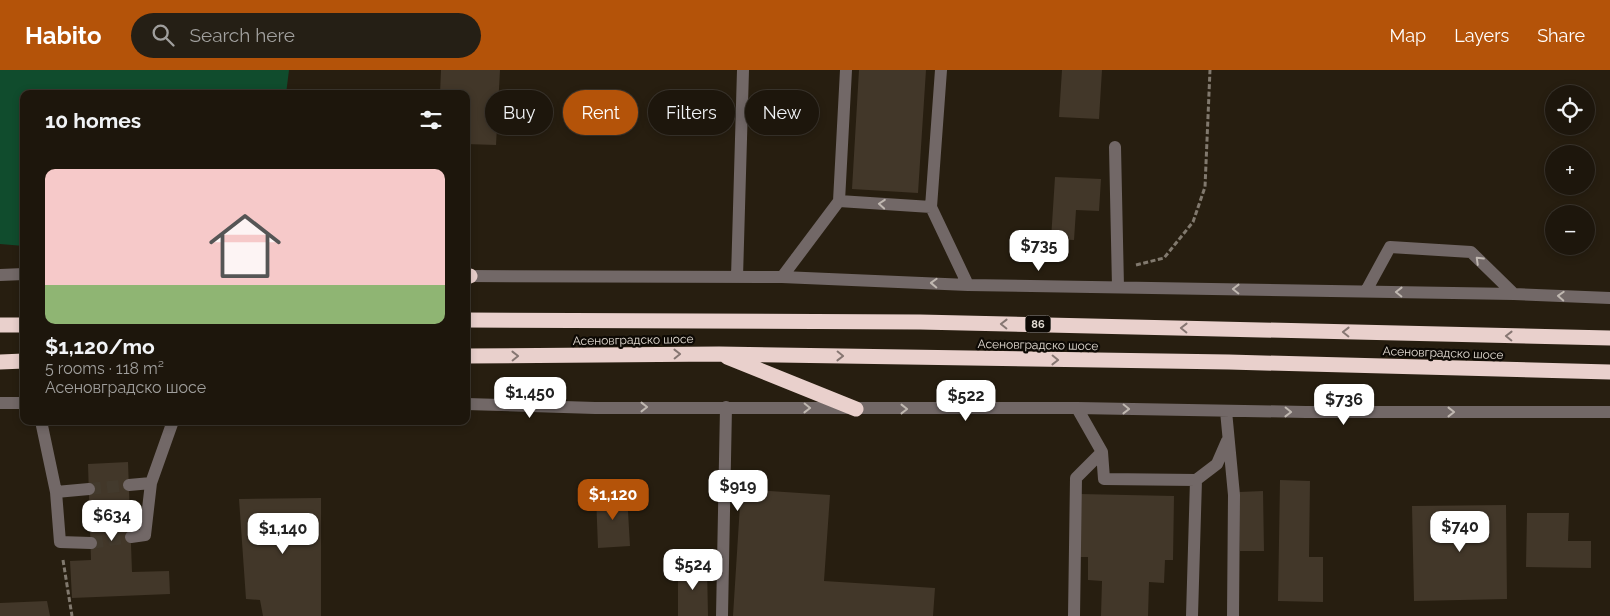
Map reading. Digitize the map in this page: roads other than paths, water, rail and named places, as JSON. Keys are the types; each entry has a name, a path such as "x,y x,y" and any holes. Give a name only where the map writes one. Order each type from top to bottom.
{"highway":[{"name":"Асеновградско шосе","path":"470,320 920,322 1610,338"},
{"path":"0,325 20,325"},
{"name":"Асеновградско шосе","path":"470,356 719,354 1230,362 1610,372"},
{"path":"719,354 856,409"},
{"path":"0,362 20,362"}],"street":[{"path":"737,277 743,70"},
{"path":"782,277 839,201 846,70"},
{"path":"941,70 931,208 968,285"},
{"path":"1115,147 1118,287"},
{"path":"839,201 931,208"},
{"path":"1366,291 1390,247 1471,252 1514,294"},
{"path":"0,274 20,274"},
{"path":"470,276 782,277 968,285 1366,291 1610,298"},
{"path":"0,403 20,403"},
{"path":"470,404 596,408 1077,408 1226,411 1610,412"},
{"path":"722,616 726,407"},
{"path":"1077,408 1102,452 1104,479 1196,480 1217,464 1228,438"},
{"path":"1226,411 1234,495 1233,616"},
{"path":"42,425 56,492 60,542 91,543"},
{"path":"131,537 145,535 151,483 172,425"},
{"path":"1074,616 1076,478 1102,452"},
{"path":"1192,616 1196,480"},
{"path":"129,485 151,483"},
{"path":"56,492 89,489"}],"tunnel":[{"path":"89,489 129,485"},
{"path":"91,543 131,537"}]}
